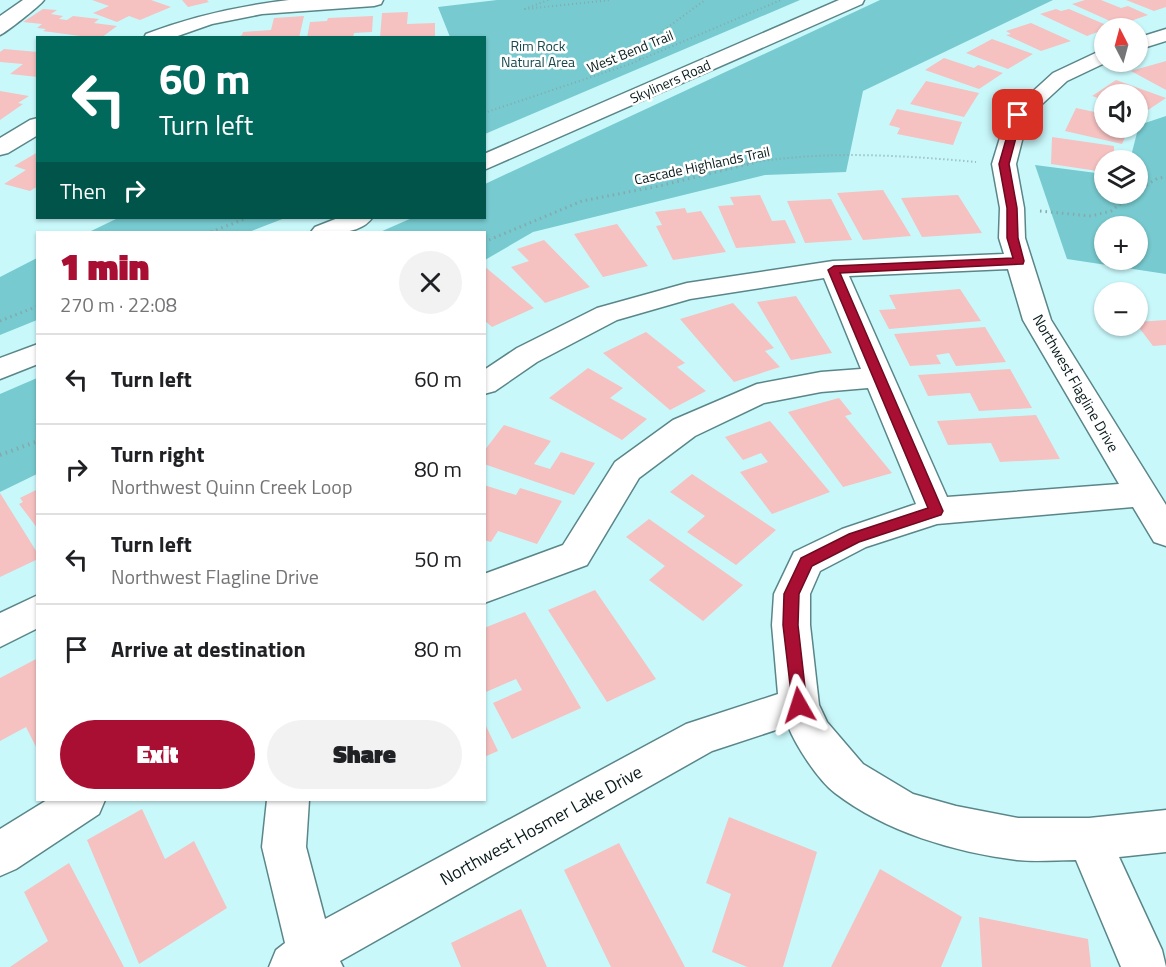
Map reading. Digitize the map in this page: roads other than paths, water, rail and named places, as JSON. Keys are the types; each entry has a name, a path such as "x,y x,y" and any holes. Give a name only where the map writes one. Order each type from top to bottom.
{"street":[{"path":"0,29 6,21 35,0"},
{"path":"157,36 179,26 241,10 374,0"},
{"name":"Skyliners Road","path":"486,162 855,0"},
{"path":"1148,41 1166,35"},
{"name":"Northwest Flagline Drive","path":"1094,60 1060,77 1018,115 1004,164 1012,208 1012,238 1038,320 1166,533"},
{"path":"0,148 36,126"},
{"path":"326,231 356,219"},
{"path":"486,383 527,355 607,314 687,291 834,270 1019,261"},
{"path":"834,270 936,511"},
{"path":"0,369 36,354"},
{"path":"486,588 575,555 627,470 684,428 757,394 821,382 878,377"},
{"path":"1141,494 936,511 854,538 807,562 792,594 791,625 799,705 812,735 848,778 903,811 956,826 1018,839 1089,839 1166,831"},
{"path":"0,631 36,611"},
{"name":"Northwest Hosmer Lake Drive","path":"308,962 700,737 799,705"},
{"path":"0,854 82,801"},
{"path":"288,801 284,847 308,962"},
{"path":"1089,839 1145,967"}],"park label":[{"name":"Rim Rock Natural Area","path":"538,54"}]}
